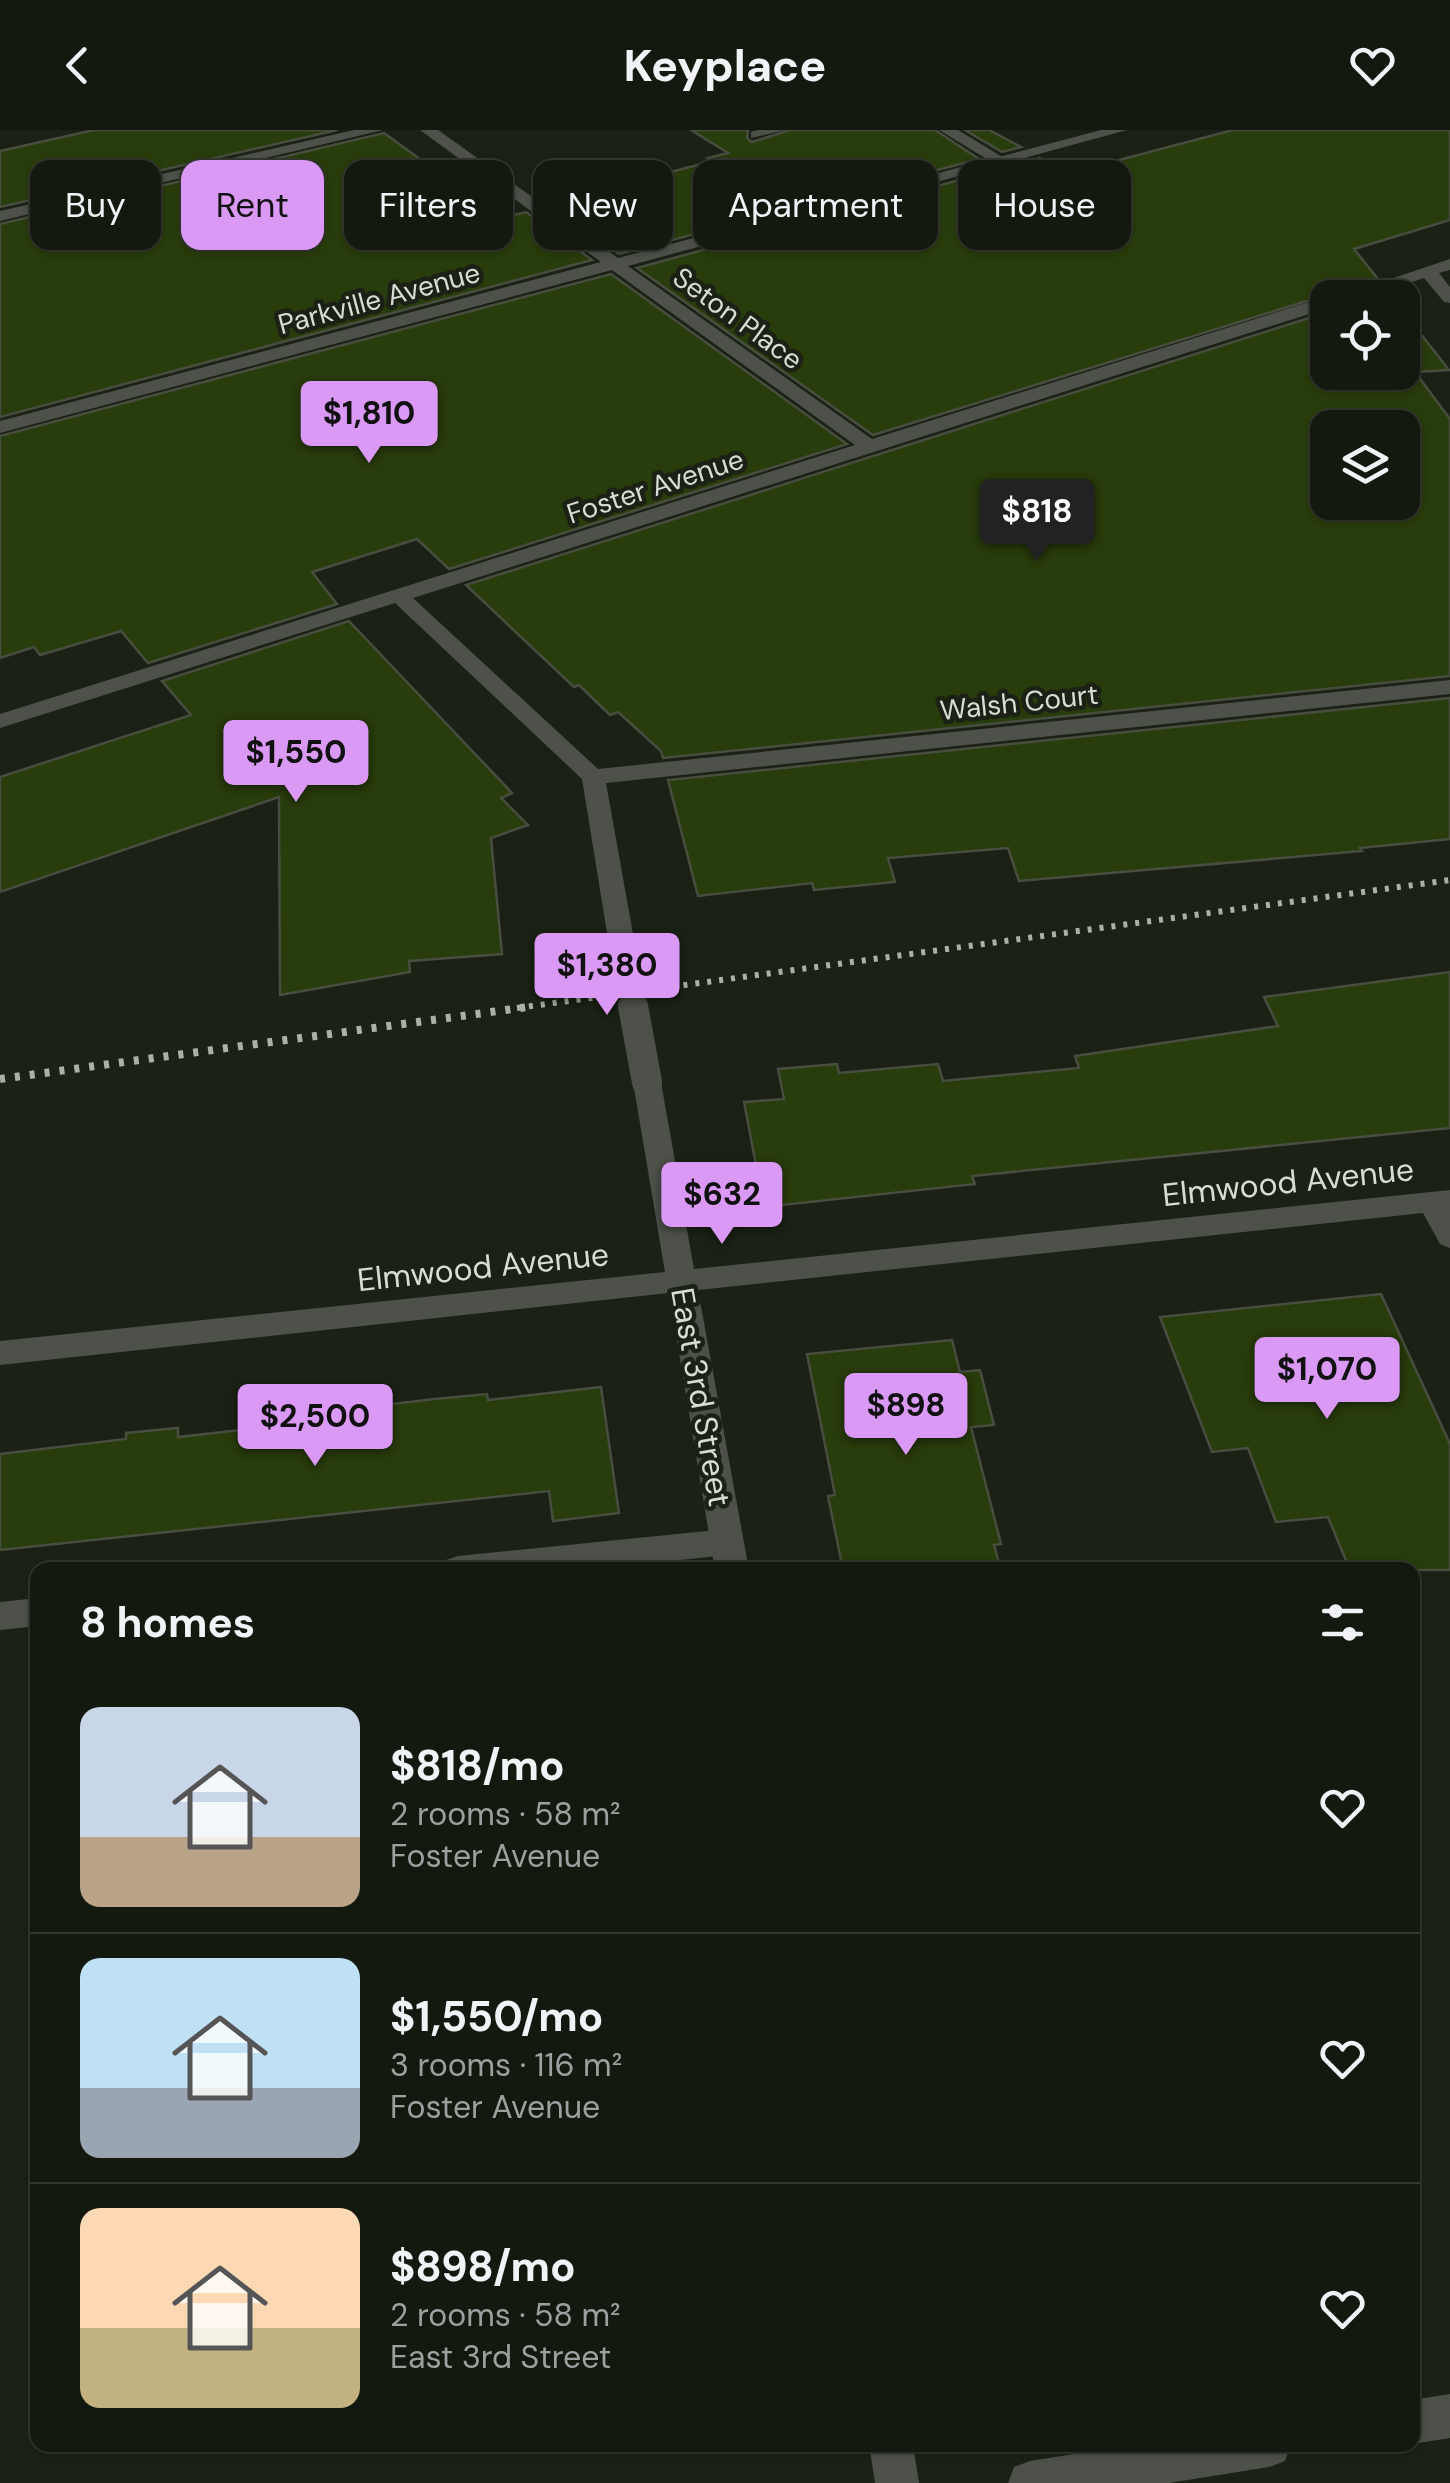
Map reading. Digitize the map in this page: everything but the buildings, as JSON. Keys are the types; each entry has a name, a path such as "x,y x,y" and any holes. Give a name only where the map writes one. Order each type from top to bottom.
{"street":[{"path":"0,216 375,130"},
{"name":"Seton Place","path":"428,130 869,446"},
{"path":"756,135 778,130"},
{"path":"947,130 999,160"},
{"name":"Parkville Avenue","path":"1005,160 1119,130"},
{"name":"Parkville Avenue","path":"0,427 958,172"},
{"path":"1400,280 1450,264"},
{"path":"1428,271 1450,298"},
{"name":"Foster Avenue","path":"0,721 1310,308"},
{"path":"399,596 593,776"},
{"name":"Walsh Court","path":"593,776 1450,687"},
{"name":"East 3rd Street","path":"593,776 730,1556"},
{"path":"1441,1201 1450,1237"},
{"name":"Elmwood Avenue","path":"0,1353 1441,1201"},
{"path":"613,1562 730,1556"},
{"path":"0,1616 30,1613"},
{"path":"1420,2421 1450,2416"},
{"path":"891,2452 897,2483"},
{"path":"1030,2483 1224,2452"}],"railway":[{"path":"517,1008 1450,880"},
{"path":"0,1079 535,1006"}]}
